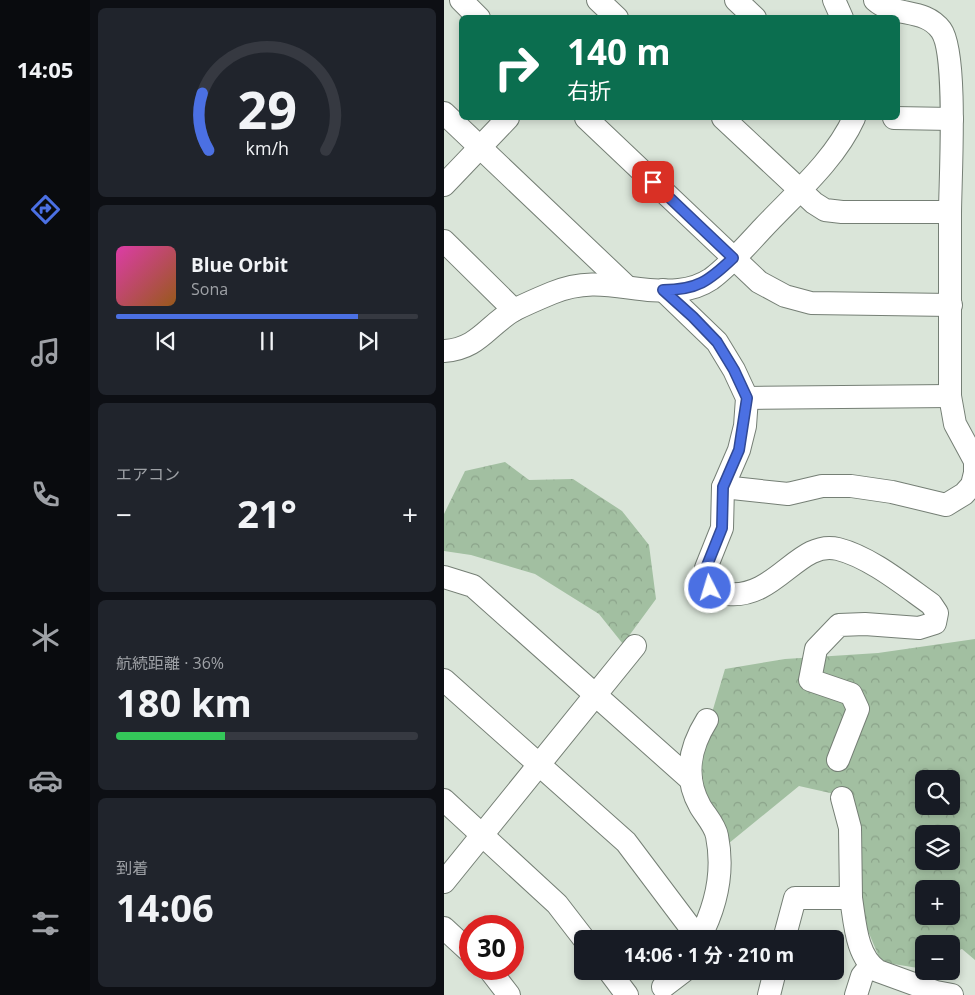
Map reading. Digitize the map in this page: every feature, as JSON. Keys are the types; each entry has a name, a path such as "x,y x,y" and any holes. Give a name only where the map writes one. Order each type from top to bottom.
{"street":[{"path":"461,0 476,15"},
{"path":"736,0 752,15"},
{"path":"834,0 841,15"},
{"path":"723,487 788,494 822,486 852,486 892,492 946,505 955,501 972,485 975,461 955,424 950,396 952,120 949,60 943,32 933,20 914,13 894,10 874,0"},
{"path":"444,113 626,286"},
{"path":"900,118 952,120"},
{"path":"444,185 506,120"},
{"path":"588,120 759,282 785,296 811,303 951,305"},
{"path":"724,120 799,190 825,210 842,212 950,212"},
{"path":"444,351 459,350 478,340 514,310 552,292 578,284 603,283 663,290 681,290 698,286 712,278 799,190 847,133 853,120"},
{"path":"444,241 514,310"},
{"path":"663,290 717,342 734,370 747,398 739,450 723,487 722,528 706,568 710,588 729,594 754,590 774,581 803,556 819,548 838,549 874,565 931,604 937,613 935,622 919,628 864,624 839,625 816,649 810,680 851,694 858,709 838,760"},
{"path":"747,398 950,396"},
{"path":"444,577 473,586 691,780"},
{"path":"444,882 635,646"},
{"path":"444,680 626,842 699,939 717,894 717,836 699,804 691,780 690,769 694,745 707,720"},
{"path":"842,798 850,828 851,898 865,959 870,966 878,971 947,994"},
{"path":"444,800 557,904 577,930"},
{"path":"786,930 795,898 851,898"},
{"path":"444,928 459,942"},
{"path":"856,995 862,976 870,966"},
{"path":"497,980 509,995"},
{"path":"616,980 627,995"},
{"path":"769,995 773,980"}],"green space":[{"path":"505,462 529,480 573,479 622,511 649,545 656,599 623,644 599,614 535,574 471,555 444,551 444,514 465,471"},
{"path":"975,639 975,960 962,949 960,950 960,935 915,935 915,968 881,962 853,895 839,795 799,786 712,857 684,767 703,743 725,669 785,659 878,653"}],"route":[{"path":"653,182 733,258 712,278 698,286 681,290 663,290 717,342 734,370 747,398 745,426 739,450 723,487 722,528 706,568 710,588"}]}
